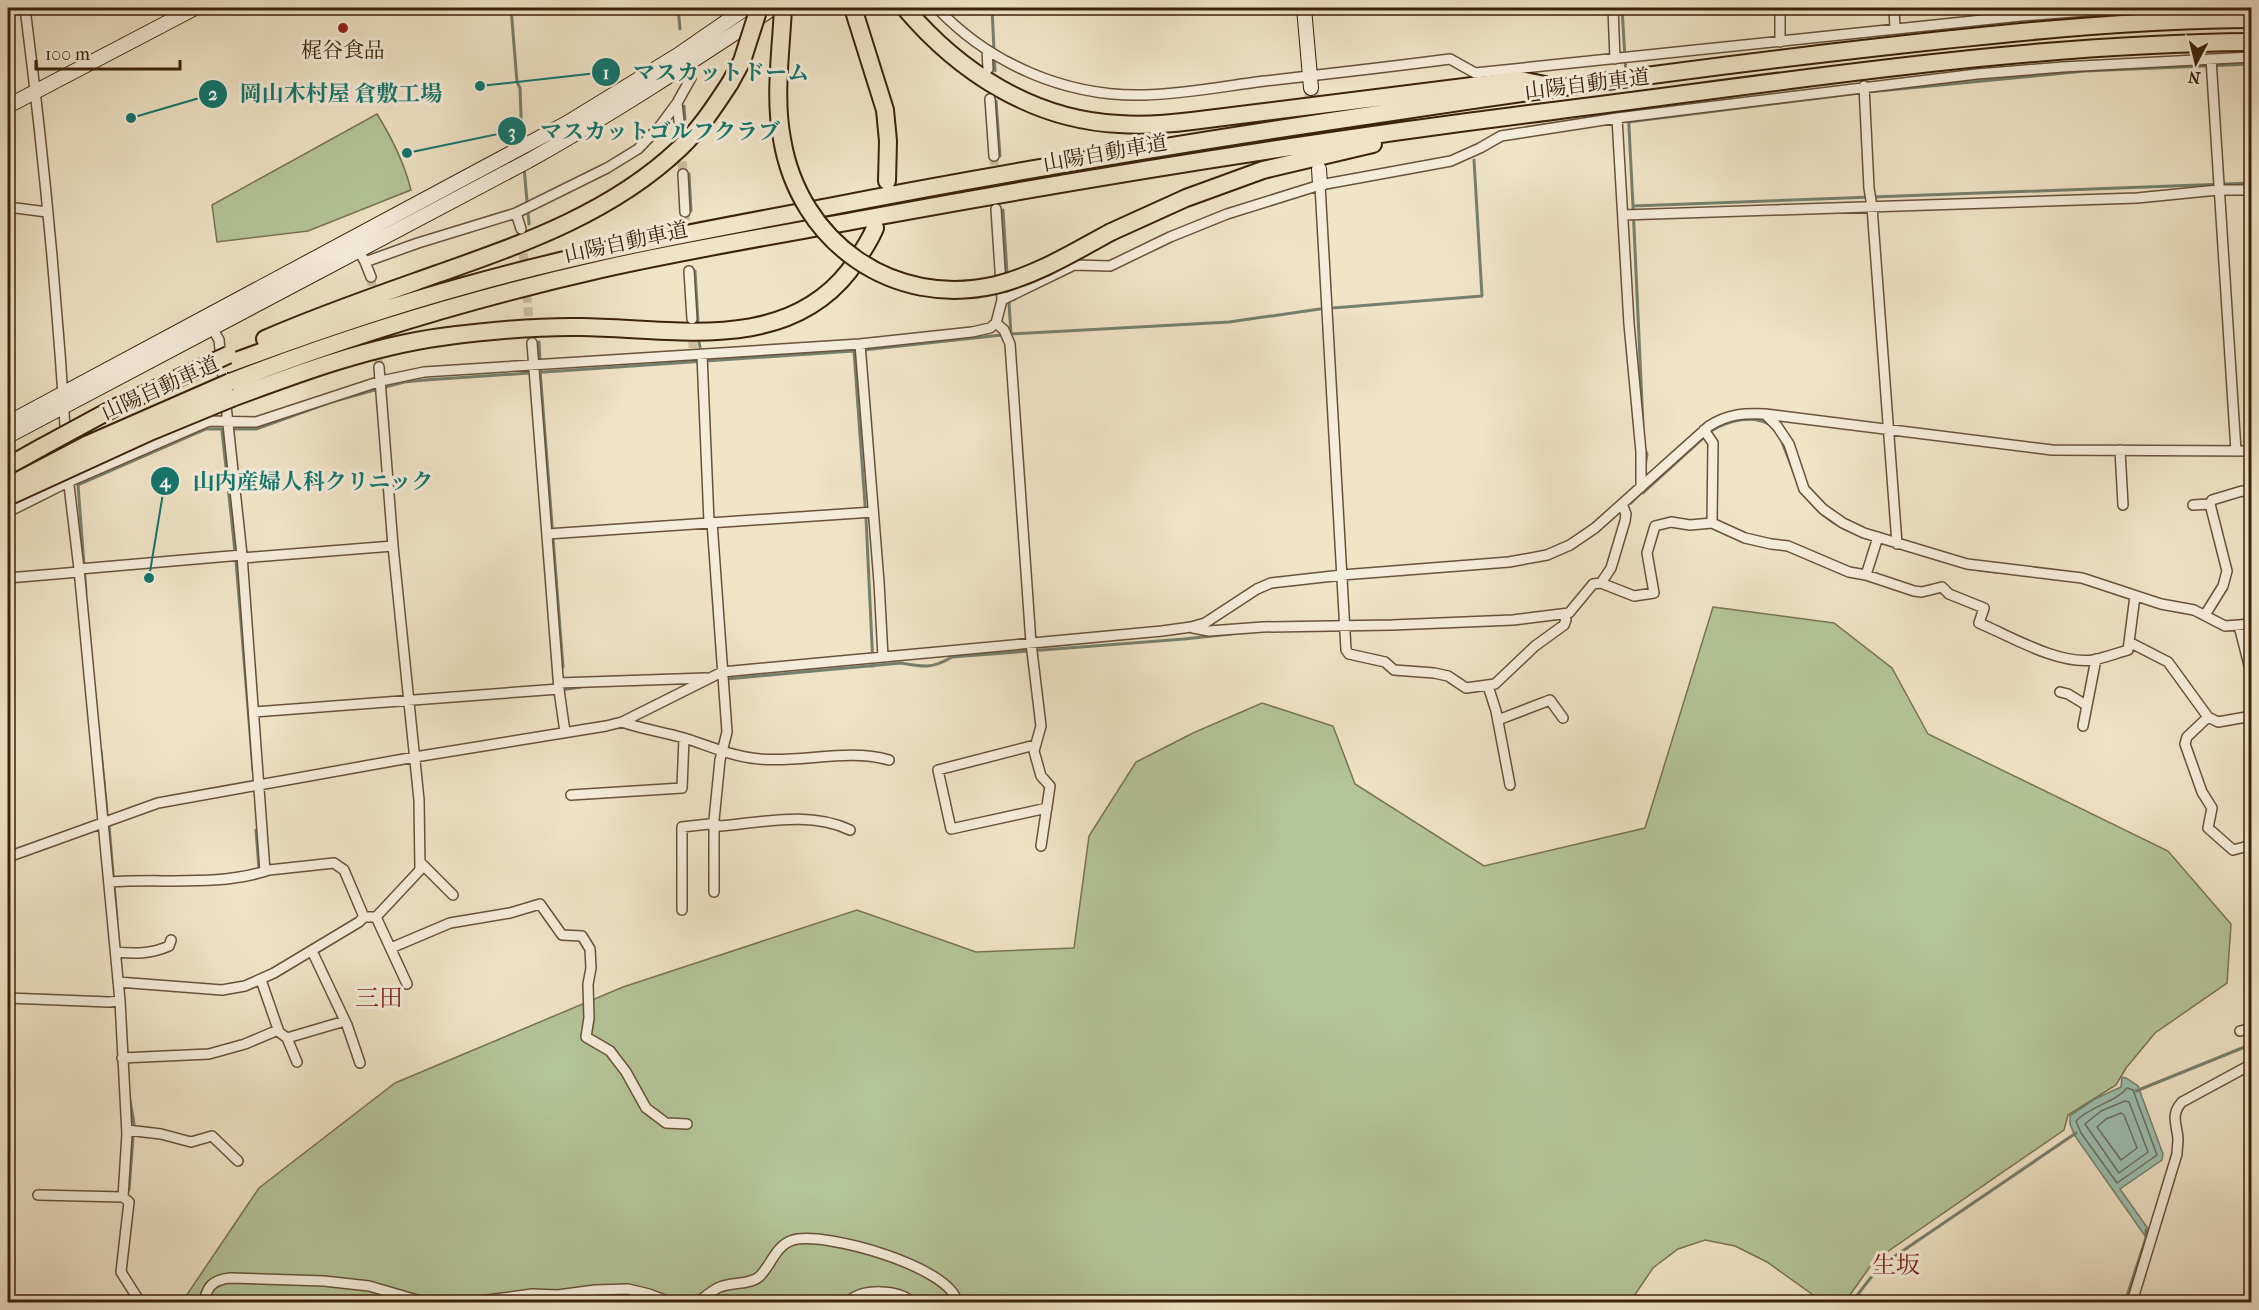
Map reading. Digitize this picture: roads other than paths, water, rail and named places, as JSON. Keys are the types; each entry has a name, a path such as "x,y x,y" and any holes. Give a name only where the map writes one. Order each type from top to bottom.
{"highway":[{"path":"8,466 114,408 228,359 320,315 501,251 580,218 654,170 680,148 706,120 742,61 759,8"},
{"path":"783,8 779,117 782,141 796,186 806,206 824,232 847,254 867,267 905,284 929,289 961,290 995,285 1033,274 1111,232 1186,198 1263,170 1467,121"},
{"path":"853,8 885,110 888,141 887,181"},
{"path":"905,8 947,52 977,76 1013,97 1085,120 1118,124 1174,123 1464,94"},
{"name":"山陽自動車道","path":"228,359 406,302 643,242 913,190 1464,94 1561,88 1941,40 2093,26 2252,19"},
{"name":"山陽自動車道","path":"8,486 86,445 231,390 290,358 442,310 619,266 1202,159 1467,121 1944,62 2082,50 2252,42"},
{"path":"8,498 231,390 339,360 438,338 527,328 622,327 719,331 764,325 794,314 837,285 856,261 875,228"}],"street":[{"path":"25,8 35,90 64,399 68,482 82,569 104,821 119,952 120,1001 132,1130 123,1197"},
{"path":"8,106 195,8"},
{"path":"8,423 64,399 209,322 359,251 578,133 682,60 746,8"},
{"path":"359,251 523,148 773,8"},
{"path":"937,8 950,22 991,53 1052,82 1078,90 1123,95 1310,82 1450,59 1475,73 2021,16 2124,8"},
{"path":"1304,8 1310,82"},
{"path":"1613,8 1622,59"},
{"path":"1780,8 1780,42"},
{"path":"1894,8 1895,29"},
{"path":"988,69 991,53"},
{"path":"1002,300 1074,266 1110,266 1170,237 1227,214 1320,185 1451,161 1501,136 1620,117 2063,67 2211,63 2252,57"},
{"path":"359,251 418,243 523,210 607,168 638,149 660,126 677,103 691,78 682,60"},
{"path":"2211,63 2236,451"},
{"path":"1864,91 1897,543"},
{"path":"990,99 994,156"},
{"path":"677,103 679,120"},
{"path":"1620,117 1630,215 1629,324 1641,452 1641,487"},
{"path":"1319,170 1346,651 1349,654 1385,662 1394,670 1448,676 1466,688 1488,686 1495,684 1535,646 1564,625 1565,617"},
{"path":"683,174 685,212"},
{"path":"1630,215 1871,202 2137,198 2218,186 2252,190"},
{"path":"8,207 46,212"},
{"path":"8,512 68,482 208,421 227,427 256,422 424,372 860,349 990,328 996,323 1002,300 996,209"},
{"path":"521,229 523,210"},
{"path":"359,251 371,277"},
{"path":"689,271 692,319"},
{"path":"209,322 219,340 254,715 265,871"},
{"path":"996,323 1011,344 1032,648 1041,726 1034,751 1041,776 1050,786 1041,846"},
{"path":"532,343 551,534 559,689 565,732"},
{"path":"860,349 877,657"},
{"path":"699,356 727,732 720,760 714,825 714,892"},
{"path":"121,983 222,990 261,981 364,917 376,917 420,870 419,800 393,546 379,367"},
{"path":"8,436 64,399"},
{"path":"8,857 158,803 622,722 722,672 877,657 1032,648 1191,627 1204,623 1257,589 1271,583 1531,559 1570,545 1594,528 1724,417 1741,413 1766,414 2052,450 2252,451"},
{"path":"1766,414 1789,444 1804,489 1823,508 1843,523 1877,540 1897,543 1967,564 2082,578 2134,599 2205,615 2225,626 2239,629 2252,624"},
{"path":"1707,433 1713,443 1712,523"},
{"path":"2120,450 2123,505"},
{"path":"2193,505 2210,504 2212,500 2242,491 2252,493"},
{"path":"1191,627 1209,631 1565,617 1593,584 1598,583 1611,568 1625,521 1626,514 1622,504"},
{"path":"2205,615 2223,586 2227,571 2210,504"},
{"path":"551,534 869,512"},
{"path":"1598,583 1634,596 1654,593 1647,553 1655,526 1671,522 1690,525 1712,523 1744,538 1788,546 1849,572 1866,575 1914,591 1922,592 1942,587 1949,594 1984,608 1979,623 2047,652 2075,660 2096,659 2128,650 2134,599"},
{"path":"1866,575 1877,540"},
{"path":"8,578 82,569 238,556 393,546"},
{"path":"2239,629 2252,677"},
{"path":"2129,642 2168,662 2208,717 2218,722 2252,716"},
{"path":"2084,726 2096,659"},
{"path":"254,715 708,678"},
{"path":"1488,686 1498,720 1510,785"},
{"path":"2060,692 2086,705"},
{"path":"1498,720 1550,699 1563,718"},
{"path":"2208,717 2187,737 2185,744 2202,792 2212,808 2208,828 2233,850 2252,845"},
{"path":"622,722 684,738 729,755 762,759 833,756 889,760"},
{"path":"571,795 682,788 684,738"},
{"path":"1035,745 938,770 951,829 1047,808"},
{"path":"682,910 682,827 805,819 836,823 850,830"},
{"path":"112,882 209,880 334,863 344,870 364,917"},
{"path":"421,863 453,895"},
{"path":"391,948 450,923 510,913 540,904 562,934 582,936 590,949 589,1018 586,1037 610,1051 626,1072 646,1108 666,1123 687,1124"},
{"path":"376,917 408,984"},
{"path":"119,952 135,954 157,951 169,946 171,940"},
{"path":"312,951 345,1021 360,1063"},
{"path":"261,981 279,1030 287,1038 297,1062"},
{"path":"8,998 120,1001"},
{"path":"287,1038 345,1021"},
{"path":"2240,1031 2252,1028"},
{"path":"126,1058 209,1054 245,1044 279,1030"},
{"path":"2134,1301 2177,1154 2178,1139 2174,1117 2176,1108 2182,1102 2252,1064"},
{"path":"132,1130 167,1135 191,1142 212,1136 238,1161"},
{"path":"38,1195 123,1197 129,1202 121,1272 140,1302"},
{"path":"698,1302 718,1287 753,1280 759,1276 774,1255 792,1240 815,1238 892,1257 920,1269 951,1288 957,1302"},
{"path":"204,1302 206,1291 211,1284 219,1279 230,1278 324,1281 369,1286 424,1302"},
{"path":"473,1302 515,1296 628,1289 670,1302"},
{"path":"848,1302 853,1298 870,1293 889,1293 907,1297 912,1302"}],"water":[{"path":"2122,1077 2138,1086 2163,1154 2162,1160 2120,1189 2149,1230 2145,1236 2075,1136 2070,1124 2070,1116 2095,1099 2121,1087"}],"waterway":[{"path":"511,8 517,82 520,88 522,143"},
{"path":"678,8 680,29"},
{"path":"992,8 995,71"},
{"path":"1622,8 1626,74"},
{"path":"1628,122 1868,92 2085,71 2252,64"},
{"path":"996,101 1000,156"},
{"path":"684,106 685,119"},
{"path":"1628,107 1633,206 2252,183"},
{"path":"86,592 78,485 206,429 256,429 331,402 404,382 854,351 1011,334 1229,322 1320,309 1482,296 1474,160"},
{"path":"524,167 529,224"},
{"path":"689,174 691,211"},
{"path":"1633,206 1643,425"},
{"path":"1003,210 1007,273"},
{"path":"695,271 698,322"},
{"path":"1009,303 1011,334"},
{"path":"539,342 540,363"},
{"path":"699,342 700,347"},
{"path":"854,351 866,518 873,666"},
{"path":"540,370 563,667"},
{"path":"1643,493 1718,427 1749,419 1772,426"},
{"path":"222,430 236,561 253,770"},
{"path":"1782,442 1799,486"},
{"path":"1644,447 1647,454 1645,467"},
{"path":"1631,503 1642,492"},
{"path":"1804,494 1825,516 1852,532"},
{"path":"1979,570 1996,572"},
{"path":"2114,593 2148,604"},
{"path":"2228,629 2251,628"},
{"path":"727,679 901,663 927,666 939,664 952,657 1231,634"},
{"path":"561,690 581,687"},
{"path":"101,751 107,812"},
{"path":"109,826 117,920"},
{"path":"256,830 259,869"},
{"path":"2136,1091 2252,1044"},
{"path":"129,1190 134,1124 130,1100"},
{"path":"1852,1302 1879,1267 2076,1133"},
{"path":"2125,1302 2146,1238 2146,1230"}],"tunnel":[{"path":"1311,88 1317,152"},
{"path":"679,121 683,174"},
{"path":"994,156 996,209"},
{"path":"685,212 689,271"},
{"path":"522,240 530,331"},
{"path":"371,277 379,367"},
{"path":"692,328 693,348"}],"place":[{"name":"梶谷食品","path":"343,28"},
{"name":"マスカットドーム","path":"480,86"},
{"name":"岡山木村屋 倉敷工場","path":"131,118"},
{"name":"マスカットゴルフクラブ","path":"407,153"},
{"name":"山内産婦人科クリニック","path":"149,578"}],"district":[{"name":"三田","path":"379,998"},
{"name":"生坂","path":"1896,1265"}]}
